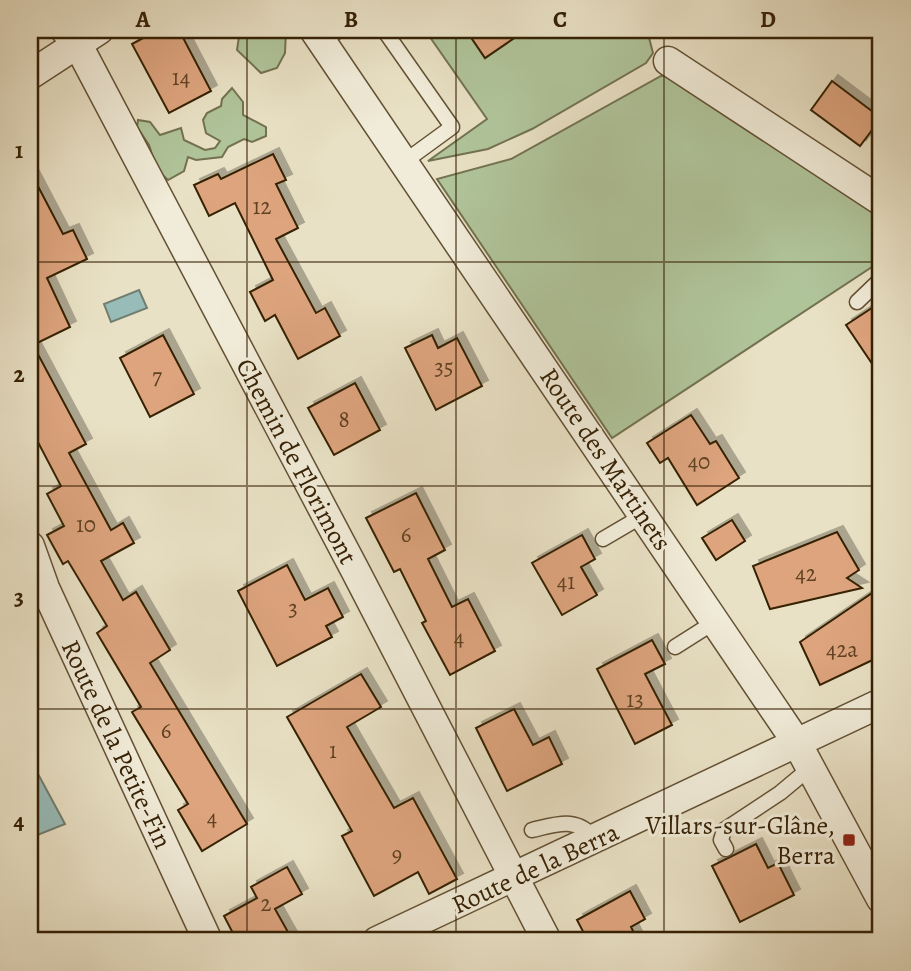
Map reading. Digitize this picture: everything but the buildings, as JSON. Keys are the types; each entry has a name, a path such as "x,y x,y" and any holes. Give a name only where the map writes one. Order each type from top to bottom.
{"street":[{"name":"Route des Martinets","path":"325,34 404,162 804,755 881,899"},
{"path":"30,75 81,35"},
{"name":"Chemin de Florimont","path":"81,35 547,941"},
{"path":"668,61 881,201"},
{"name":"Route de la Petite-Fin","path":"30,546 45,588 208,941"},
{"name":"Route de la Berra","path":"377,941 596,840 804,755 881,703"}],"lane":[{"path":"384,30 452,127 404,162"},
{"path":"857,302 881,279"},
{"path":"603,539 644,515"},
{"path":"675,647 716,621"},
{"path":"726,849 721,840 724,830 780,793 804,755"},
{"path":"532,830 572,821 587,828 596,840"}],"green space":[{"path":"240,30 286,30 285,53 277,68 261,73 237,50"},
{"path":"425,30 466,30 485,58 526,30 647,30 653,53 646,63 532,129 488,149 428,161 487,119"},
{"path":"676,74 881,218 881,261 612,438 437,179 511,159 661,76"},
{"path":"232,88 243,102 243,115 266,127 266,136 252,142 244,139 228,147 222,157 196,160 188,157 184,171 168,180 157,170 149,145 137,127 138,120 150,122 160,135 181,128 184,140 205,150 215,148 220,141 206,133 203,120 207,113 221,106 222,99"}],"water":[{"path":"139,290 147,308 111,322 104,304"},
{"path":"30,759 65,824 30,838"}],"place":[{"name":"Villars-sur-Glâne, Berra","path":"849,840"}]}
